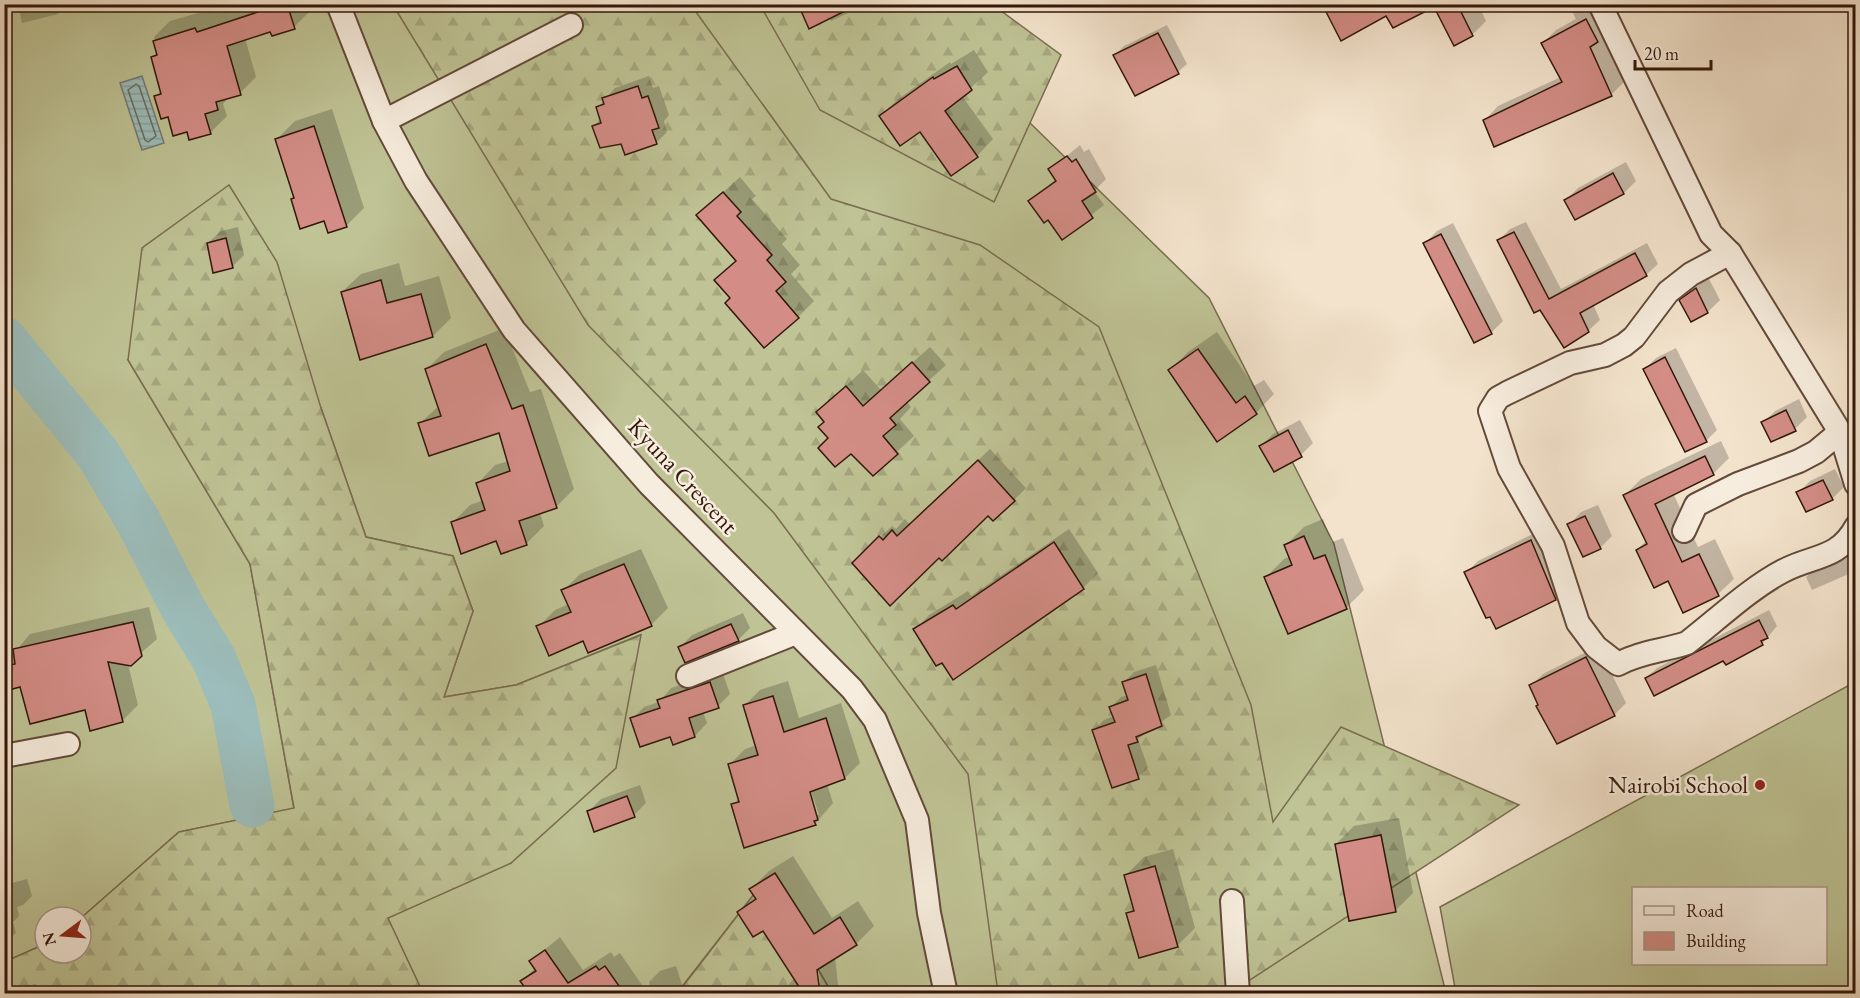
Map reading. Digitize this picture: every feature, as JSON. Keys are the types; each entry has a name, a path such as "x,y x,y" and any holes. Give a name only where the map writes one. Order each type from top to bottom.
{"street":[{"name":"Kyuna Crescent","path":"338,4 384,121 416,182 514,330 650,484 852,689 875,720 898,770 917,820 929,913 945,993"},
{"path":"1600,4 1711,234 1730,254 1840,432 1856,484"},
{"path":"384,121 571,25"},
{"path":"1730,254 1691,274 1668,292 1634,337 1624,345 1605,355 1570,363 1507,393 1498,398 1490,411 1509,468 1553,546 1578,623 1596,647 1618,664 1637,653 1654,653 1687,643 1784,570 1837,550 1849,540 1856,526"},
{"path":"1684,531 1696,505 1738,484 1799,461 1816,452 1840,432"},
{"path":"688,676 796,633"},
{"path":"4,756 68,744"},
{"path":"1233,901 1238,993"}],"green space":[{"path":"912,4 933,28 1209,298 1334,544 1446,993 832,993 765,880 677,993 423,993 387,918 511,863 640,635 516,685 444,697 473,611 453,556 366,537 321,408 128,360 250,564 294,809 179,832 93,907 93,905 33,905 33,949 5,962 5,5"},
{"path":"393,5 691,5 831,199 980,245 1099,327 1251,705 1273,822 1341,727 1519,805 1230,993 998,993 968,774 774,513 588,325"},
{"path":"760,5 993,5 1061,55 994,202 820,110"},
{"path":"229,185 277,262 321,408 366,537 453,556 473,611 444,697 516,685 641,635 616,768 511,863 388,918 423,993 5,993 4,962 33,949 33,965 93,965 93,907 179,832 294,808 250,564 128,360 142,248"},
{"name":"Nairobi School","path":"1855,682 1855,993 1456,993 1440,907"},
{"path":"765,880 832,993 677,994"}],"water":[{"path":"142,76 164,143 142,150 120,83"}],"building":[{"path":"262,4 287,4 295,29 272,36 270,32 227,46 241,95 216,102 218,110 205,114 211,134 189,140 187,132 173,136 168,117 161,119 154,96 161,94 151,57 157,55 153,41 195,28 197,32 264,10"},
{"path":"798,4 859,4 809,29"},
{"path":"1322,4 1457,4 1473,36 1454,46 1434,7 1393,28 1386,16 1341,41"},
{"path":"1586,19 1598,42 1590,47 1612,96 1494,147 1483,120 1562,82 1541,43"},
{"path":"1158,33 1179,74 1135,96 1113,55"},
{"path":"957,66 972,90 945,111 978,157 951,176 920,132 900,146 879,116 933,77 934,79"},
{"path":"638,86 642,98 648,96 659,128 652,130 657,144 625,155 621,144 600,148 592,126 601,123 596,107 604,104 602,98"},
{"path":"314,126 347,227 328,233 324,221 300,229 291,199 294,198 275,139"},
{"path":"1067,156 1072,162 1076,159 1096,192 1082,201 1093,218 1062,240 1048,220 1044,223 1028,201 1056,181 1048,169"},
{"path":"1613,173 1624,194 1575,220 1564,200"},
{"path":"723,192 741,212 737,216 772,255 767,260 786,282 776,291 799,318 764,348 725,303 730,298 714,280 736,261 696,215"},
{"path":"1514,232 1549,299 1635,253 1647,276 1580,313 1589,332 1564,348 1540,310 1534,313 1497,240"},
{"path":"1441,234 1492,334 1474,343 1423,243"},
{"path":"226,238 233,268 213,273 207,243"},
{"path":"381,280 387,303 421,294 433,337 360,360 341,292"},
{"path":"1696,288 1708,313 1691,322 1679,300"},
{"path":"486,344 512,409 523,405 557,508 519,521 527,545 501,554 496,541 461,554 451,522 485,510 476,483 510,471 499,433 429,456 418,423 441,416 425,369"},
{"path":"1198,349 1236,403 1245,396 1257,414 1217,442 1168,370"},
{"path":"1665,357 1707,442 1685,452 1643,369"},
{"path":"912,362 930,382 890,418 896,425 883,436 898,454 873,476 851,454 835,467 818,448 828,438 818,427 824,422 816,412 846,386 863,406"},
{"path":"1786,410 1796,431 1771,442 1761,422"},
{"path":"1288,430 1302,457 1274,472 1259,446"},
{"path":"1705,456 1714,475 1655,504 1682,562 1699,554 1719,596 1683,613 1668,581 1654,588 1636,550 1647,544 1623,495"},
{"path":"978,460 1015,501 993,521 988,516 942,561 939,558 890,606 852,563 879,536 883,540 892,530 897,536"},
{"path":"1823,480 1833,500 1806,512 1796,492"},
{"path":"1585,516 1601,549 1583,557 1567,524"},
{"path":"1304,536 1314,559 1325,555 1347,609 1288,634 1264,577 1292,565 1284,545"},
{"path":"1531,540 1556,600 1496,629 1490,617 1486,618 1464,572"},
{"path":"1054,542 1084,589 953,680 942,663 936,666 913,629 953,605 956,609"},
{"path":"624,564 652,626 588,653 583,641 549,656 536,626 571,612 561,590"},
{"path":"1759,620 1768,638 1761,641 1763,645 1726,665 1723,661 1654,696 1645,678"},
{"path":"133,622 142,656 131,666 108,662 123,722 90,731 85,710 30,724 20,687 9,690 4,666 15,664 13,649"},
{"path":"731,624 739,641 685,663 678,647"},
{"path":"1586,657 1615,716 1557,744 1536,706 1538,705 1529,685"},
{"path":"1146,674 1162,726 1136,737 1138,742 1128,745 1139,779 1112,788 1092,730 1115,722 1109,707 1128,700 1122,682"},
{"path":"710,682 719,708 689,718 695,737 673,745 670,737 640,747 630,718 660,708 657,700"},
{"path":"773,696 784,732 826,718 845,779 810,792 818,820 814,821 816,825 744,848 731,804 739,802 728,764 758,755 743,705"},
{"path":"627,796 635,817 594,832 587,811"},
{"path":"1381,835 1396,912 1349,921 1335,844"},
{"path":"1155,866 1178,947 1139,958 1126,913 1134,911 1124,875"},
{"path":"775,873 814,934 840,917 857,945 817,970 820,993 803,993 763,931 753,937 737,912 756,899 749,889"},
{"path":"545,950 568,983 596,966 599,970 605,966 624,993 529,993 520,981 536,971 529,961"}],"waterway":[{"path":"4,339 98,454 138,521 184,610 214,659 233,705 252,805"}],"place":[{"name":"Nairobi School","path":"1760,785"}]}
